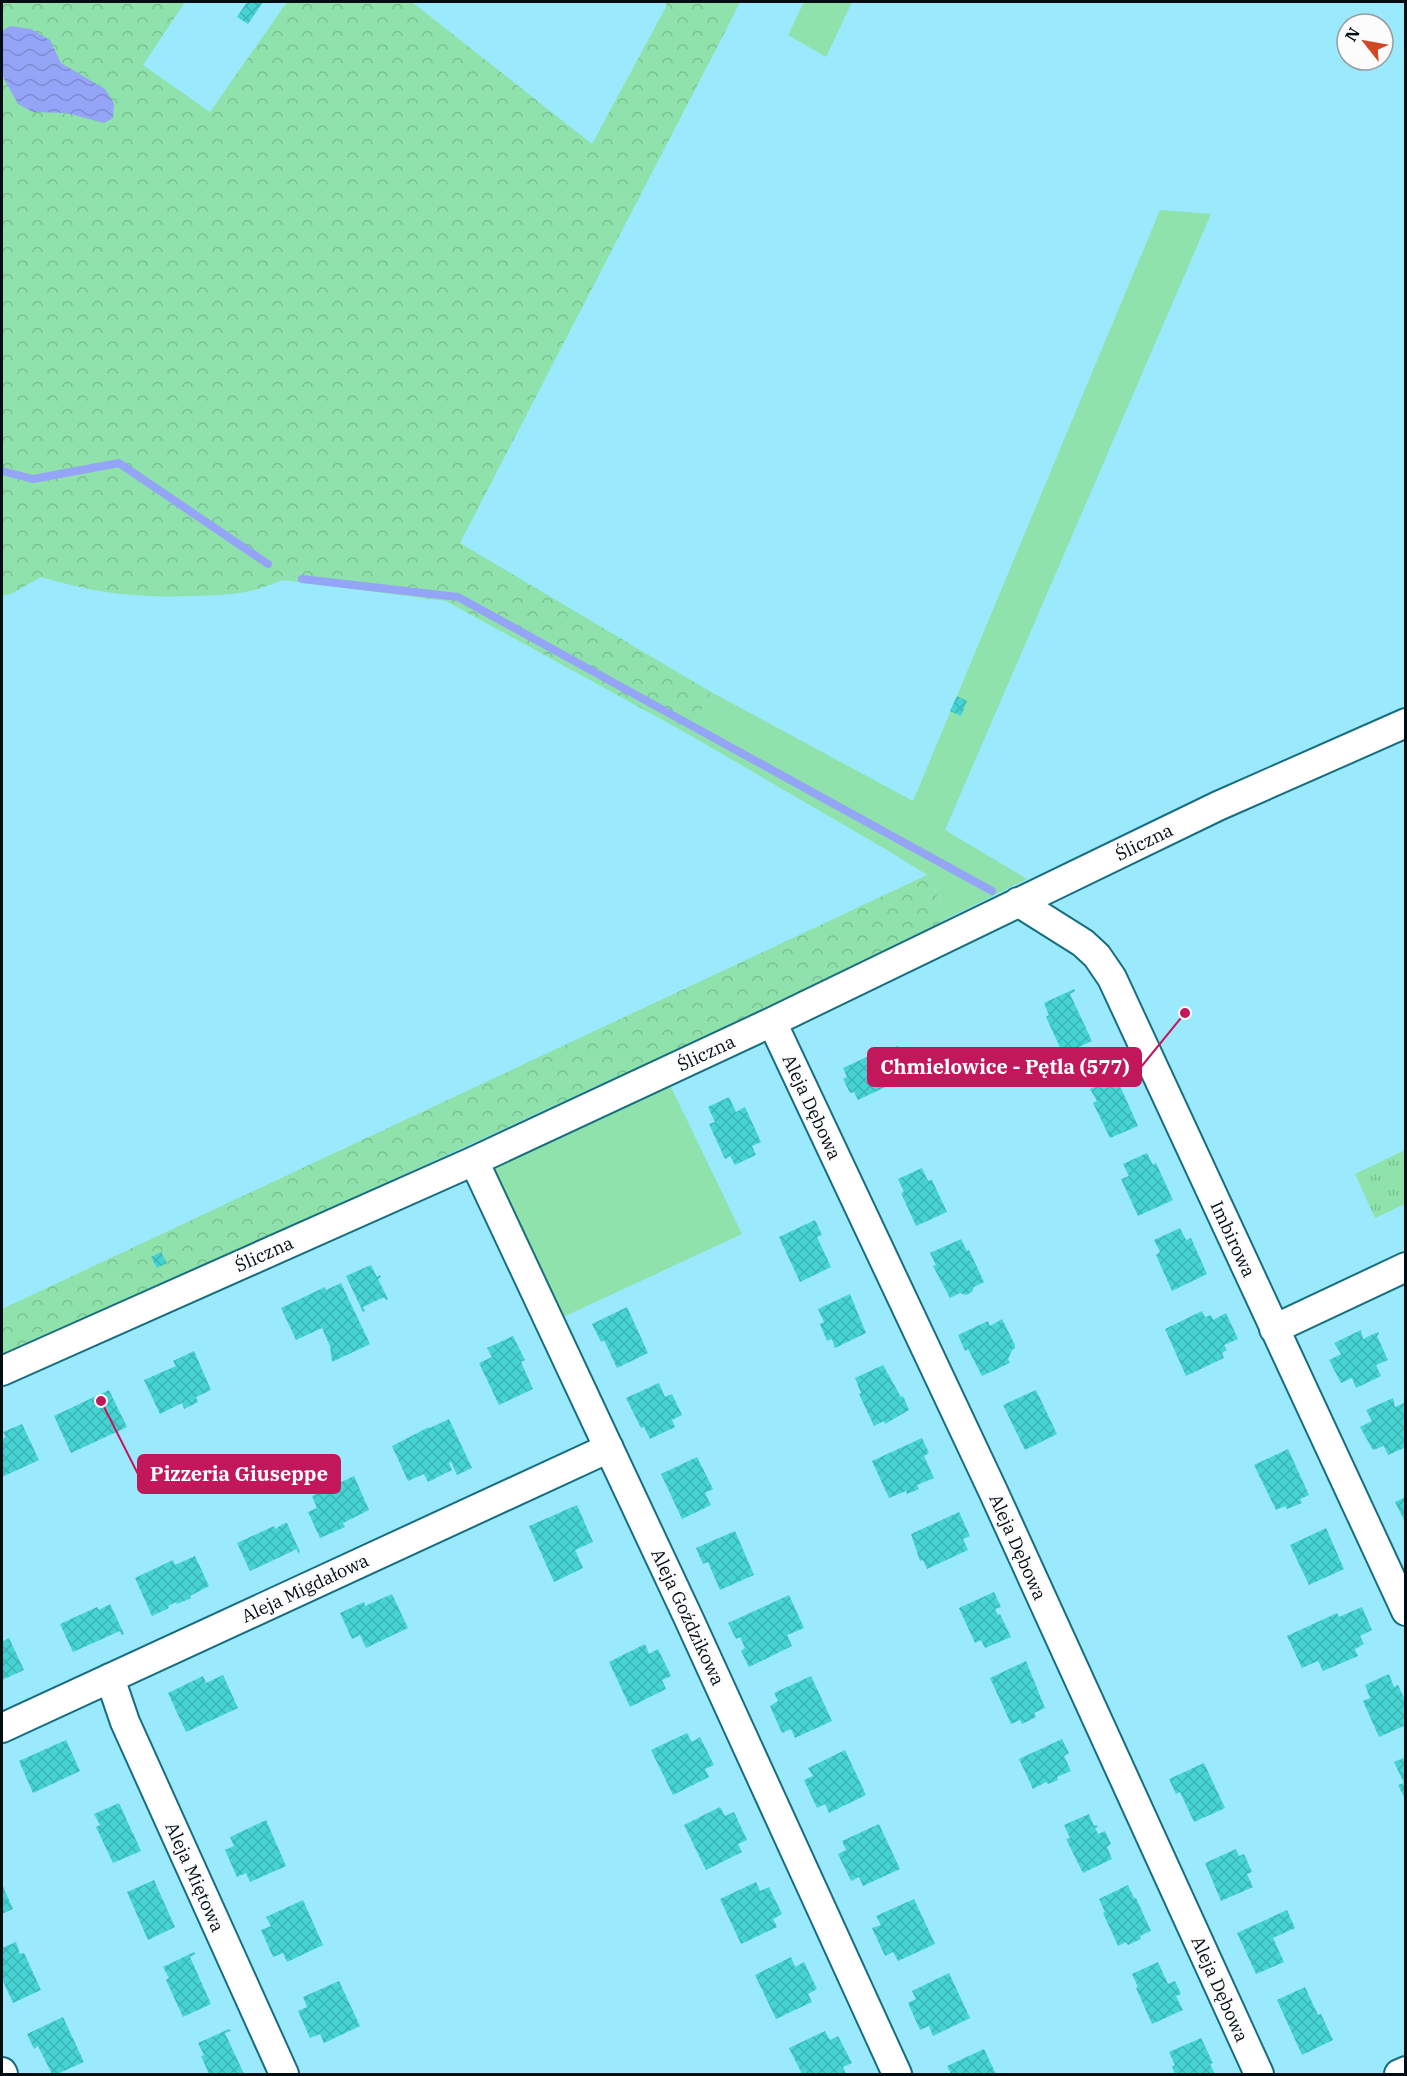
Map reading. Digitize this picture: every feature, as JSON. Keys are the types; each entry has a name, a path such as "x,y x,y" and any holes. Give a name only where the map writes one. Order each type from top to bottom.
{"street":[{"name":"Śliczna","path":"2,1371 474,1161 772,1022 1218,806 1406,723"},
{"name":"Imbirowa","path":"1018,902 1083,943 1097,956 1112,978 1406,1611"},
{"name":"Aleja Dębowa","path":"772,1022 993,1491 1259,2074"},
{"name":"Aleja Goździkowa","path":"474,1161 609,1448 897,2074"},
{"path":"1274,1329 1406,1267"},
{"name":"Aleja Migdałowa","path":"2,1728 609,1448"},
{"name":"Aleja Miętowa","path":"111,1678 124,1722 284,2074"},
{"path":"1399,2074 1406,2071"}],"green space":[{"path":"2,2 185,2 143,65 210,112 287,2 412,2 592,144 667,5 664,2 712,2 727,28 460,543 711,692 688,734 446,601 282,580 259,589 227,594 134,595 98,591 41,577 13,593 2,596"},
{"path":"712,2 740,2 727,28"},
{"path":"804,2 852,2 826,57 788,35"},
{"path":"1160,210 1211,214 945,830 1027,879 948,918 927,875 688,734 711,692 913,801"},
{"path":"927,875 948,918 876,958 2,1359 2,1309"},
{"path":"670,1085 742,1234 563,1317 491,1165"},
{"path":"1405,1150 1405,1204 1375,1218 1355,1174"}],"water":[{"path":"10,26 31,29 50,40 61,63 105,89 114,103 113,118 104,123 67,113 33,112 18,104 2,75 2,31"}],"building":[{"path":"247,2 263,2 248,24 237,17"},
{"path":"957,696 967,701 961,716 950,711"},
{"path":"1074,989 1075,991 1070,994 1092,1041 1063,1054 1046,1017 1049,1015 1044,1003"},
{"path":"898,1046 910,1073 858,1100 854,1092 850,1093 843,1079 847,1077 843,1068 884,1049 885,1051"},
{"path":"1116,1077 1138,1126 1110,1138 1093,1103 1097,1101 1090,1089"},
{"path":"729,1097 736,1112 745,1107 761,1142 752,1146 756,1155 735,1165 730,1156 725,1159 709,1124 715,1122 708,1107"},
{"path":"1147,1153 1153,1165 1156,1163 1173,1200 1138,1216 1121,1179 1129,1176 1123,1164"},
{"path":"922,1168 928,1181 932,1180 947,1212 916,1226 901,1193 904,1192 898,1179"},
{"path":"815,1220 822,1235 817,1237 831,1267 800,1282 779,1237"},
{"path":"1180,1228 1186,1240 1191,1238 1207,1274 1172,1291 1156,1255 1160,1252 1154,1240"},
{"path":"961,1239 967,1251 969,1250 984,1282 974,1287 972,1292 966,1295 960,1293 950,1298 933,1266 936,1265 930,1253"},
{"path":"161,1252 167,1263 157,1268 151,1257"},
{"path":"371,1265 377,1277 380,1275 381,1277 378,1279 388,1299 384,1297 363,1307 365,1311 363,1312 346,1276"},
{"path":"341,1283 370,1344 332,1362 330,1346 322,1328 296,1340 281,1308 325,1287 326,1290"},
{"path":"850,1294 866,1333 835,1348 832,1339 827,1341 820,1324 824,1322 818,1309"},
{"path":"627,1307 648,1353 617,1368 604,1340 601,1342 592,1324"},
{"path":"1202,1311 1205,1317 1211,1315 1213,1320 1226,1313 1238,1339 1224,1345 1227,1350 1222,1353 1224,1358 1186,1376 1165,1329"},
{"path":"1002,1319 1015,1345 1008,1359 1010,1363 982,1376 968,1349 965,1351 958,1335 988,1321 990,1326"},
{"path":"1361,1330 1363,1339 1378,1332 1377,1336 1388,1360 1376,1365 1381,1376 1356,1388 1352,1378 1341,1383 1329,1360 1341,1354 1334,1343"},
{"path":"513,1336 525,1360 521,1362 533,1389 499,1405 479,1363 492,1357 487,1348"},
{"path":"194,1351 211,1390 196,1397 198,1402 184,1409 182,1403 160,1414 144,1380 176,1366 173,1361"},
{"path":"883,1365 901,1397 903,1396 909,1410 885,1424 884,1421 874,1426 859,1394 861,1393 855,1378"},
{"path":"659,1383 665,1397 672,1394 682,1415 672,1420 675,1427 650,1439 644,1427 641,1428 626,1398"},
{"path":"109,1390 127,1427 71,1453 54,1416"},
{"path":"1036,1390 1057,1434 1025,1450 1003,1405"},
{"path":"1393,1398 1395,1407 1406,1402 1406,1447 1388,1455 1384,1446 1373,1450 1360,1427 1372,1421 1366,1410"},
{"path":"449,1419 472,1468 457,1475 451,1462 449,1463 452,1470 428,1482 424,1474 408,1481 392,1446"},
{"path":"22,1424 39,1460 2,1477 2,1439 6,1437 3,1432"},
{"path":"922,1438 929,1453 924,1456 934,1478 917,1485 919,1489 907,1494 906,1491 889,1498 872,1461"},
{"path":"1288,1449 1309,1495 1300,1499 1302,1503 1287,1509 1285,1506 1276,1510 1254,1465"},
{"path":"697,1457 713,1489 705,1493 711,1505 682,1519 661,1474"},
{"path":"354,1476 369,1510 343,1523 345,1527 320,1538 308,1512 317,1508 312,1496"},
{"path":"1406,1497 1406,1522 1405,1522 1395,1502"},
{"path":"577,1505 593,1542 575,1550 583,1568 554,1582 529,1526"},
{"path":"959,1512 970,1536 963,1539 968,1550 927,1569 923,1560 920,1561 911,1534"},
{"path":"285,1523 300,1552 298,1553 297,1549 250,1571 237,1543"},
{"path":"1326,1528 1344,1569 1309,1585 1290,1545"},
{"path":"735,1531 754,1575 720,1590 708,1562 703,1564 696,1548"},
{"path":"195,1556 209,1586 190,1596 191,1598 177,1604 176,1602 152,1616 135,1578 173,1560 175,1565"},
{"path":"994,1592 1001,1607 995,1609 998,1615 1000,1614 1011,1637 985,1648 981,1640 975,1643 959,1608"},
{"path":"392,1594 408,1628 366,1648 360,1635 352,1639 340,1613 364,1602 365,1606"},
{"path":"789,1595 804,1628 787,1635 792,1646 749,1667 741,1651 745,1648 740,1637 736,1639 728,1623"},
{"path":"110,1604 124,1634 122,1635 120,1631 73,1652 60,1624 97,1607 99,1610"},
{"path":"1362,1607 1372,1630 1360,1636 1364,1644 1355,1649 1358,1656 1323,1671 1318,1661 1302,1668 1287,1636 1337,1613 1339,1617"},
{"path":"9,1638 24,1670 2,1680 2,1642"},
{"path":"645,1644 649,1654 658,1649 671,1676 662,1680 666,1689 630,1707 609,1662"},
{"path":"1026,1661 1045,1708 1034,1713 1036,1717 1022,1724 1020,1720 1011,1724 990,1678"},
{"path":"1389,1674 1394,1687 1398,1685 1406,1702 1406,1725 1379,1737 1363,1701 1370,1698 1365,1685"},
{"path":"223,1675 238,1708 186,1732 168,1693 203,1676 206,1683"},
{"path":"811,1676 832,1721 795,1738 791,1729 782,1733 770,1706 778,1701 774,1693"},
{"path":"687,1733 692,1742 700,1737 714,1765 705,1769 709,1777 673,1795 651,1750"},
{"path":"1062,1739 1069,1753 1064,1756 1071,1771 1057,1777 1058,1780 1048,1784 1046,1782 1033,1789 1019,1759"},
{"path":"66,1740 80,1771 33,1793 19,1761"},
{"path":"845,1750 866,1795 829,1813 825,1804 817,1808 804,1780 813,1776 808,1768"},
{"path":"1406,1757 1406,1801 1398,1785 1404,1783 1394,1762"},
{"path":"1204,1763 1225,1808 1194,1822 1180,1792 1176,1794 1169,1779"},
{"path":"119,1803 141,1851 113,1863 96,1827 100,1825 94,1814"},
{"path":"720,1807 725,1816 734,1812 747,1840 738,1844 742,1852 706,1870 684,1825"},
{"path":"1089,1814 1094,1826 1098,1827 1095,1828 1098,1834 1105,1831 1111,1844 1107,1847 1112,1859 1083,1873 1066,1839 1070,1838 1064,1825"},
{"path":"266,1820 286,1866 250,1882 246,1873 237,1877 225,1850 234,1846 230,1837"},
{"path":"879,1824 900,1869 863,1886 859,1877 851,1881 838,1854 846,1850 842,1841"},
{"path":"1236,1849 1239,1856 1244,1854 1252,1872 1247,1874 1253,1887 1221,1901 1205,1863"},
{"path":"154,1880 175,1927 148,1940 127,1892"},
{"path":"756,1882 760,1891 769,1887 782,1914 773,1919 777,1927 741,1944 720,1899"},
{"path":"2,1884 13,1909 2,1914"},
{"path":"1128,1885 1151,1931 1128,1945 1126,1942 1118,1946 1099,1899"},
{"path":"914,1899 935,1944 898,1961 893,1952 885,1956 872,1928 881,1925 876,1916"},
{"path":"303,1900 323,1945 287,1962 283,1953 273,1957 261,1930 271,1926 266,1917"},
{"path":"1287,1910 1295,1928 1273,1938 1284,1962 1256,1974 1237,1933"},
{"path":"16,1942 20,1954 24,1953 41,1990 13,2003 2,1979 2,1948"},
{"path":"194,1952 195,1954 190,1957 211,2004 183,2017 166,1980 169,1978 163,1967"},
{"path":"791,1957 795,1967 804,1962 817,1989 808,1994 812,2002 776,2019 755,1975"},
{"path":"1158,1962 1168,1984 1175,1981 1181,1994 1176,1996 1183,2010 1152,2024 1132,1974"},
{"path":"949,1973 970,2018 933,2036 929,2026 920,2030 908,2003 916,1999 912,1991"},
{"path":"339,1981 360,2026 324,2043 320,2034 310,2038 298,2011 307,2007 303,1997"},
{"path":"1305,1987 1333,2040 1302,2055 1277,2000"},
{"path":"63,2017 84,2062 52,2074 38,2046 34,2049 27,2034"},
{"path":"229,2029 231,2031 225,2033 244,2074 209,2074 198,2043"},
{"path":"825,2031 830,2040 838,2036 852,2063 843,2067 846,2074 802,2074 789,2048"},
{"path":"1201,2038 1213,2063 1210,2064 1215,2074 1175,2074 1172,2067 1175,2065 1169,2052"},
{"path":"984,2049 996,2074 951,2074 947,2066"}],"waterway":[{"path":"2,471 33,479 119,463 268,564"},
{"path":"302,579 458,597 992,891"}],"place":[{"name":"Chmielowice - Pętla (577)","path":"1185,1013"},
{"name":"Pizzeria Giuseppe","path":"101,1401"}]}
